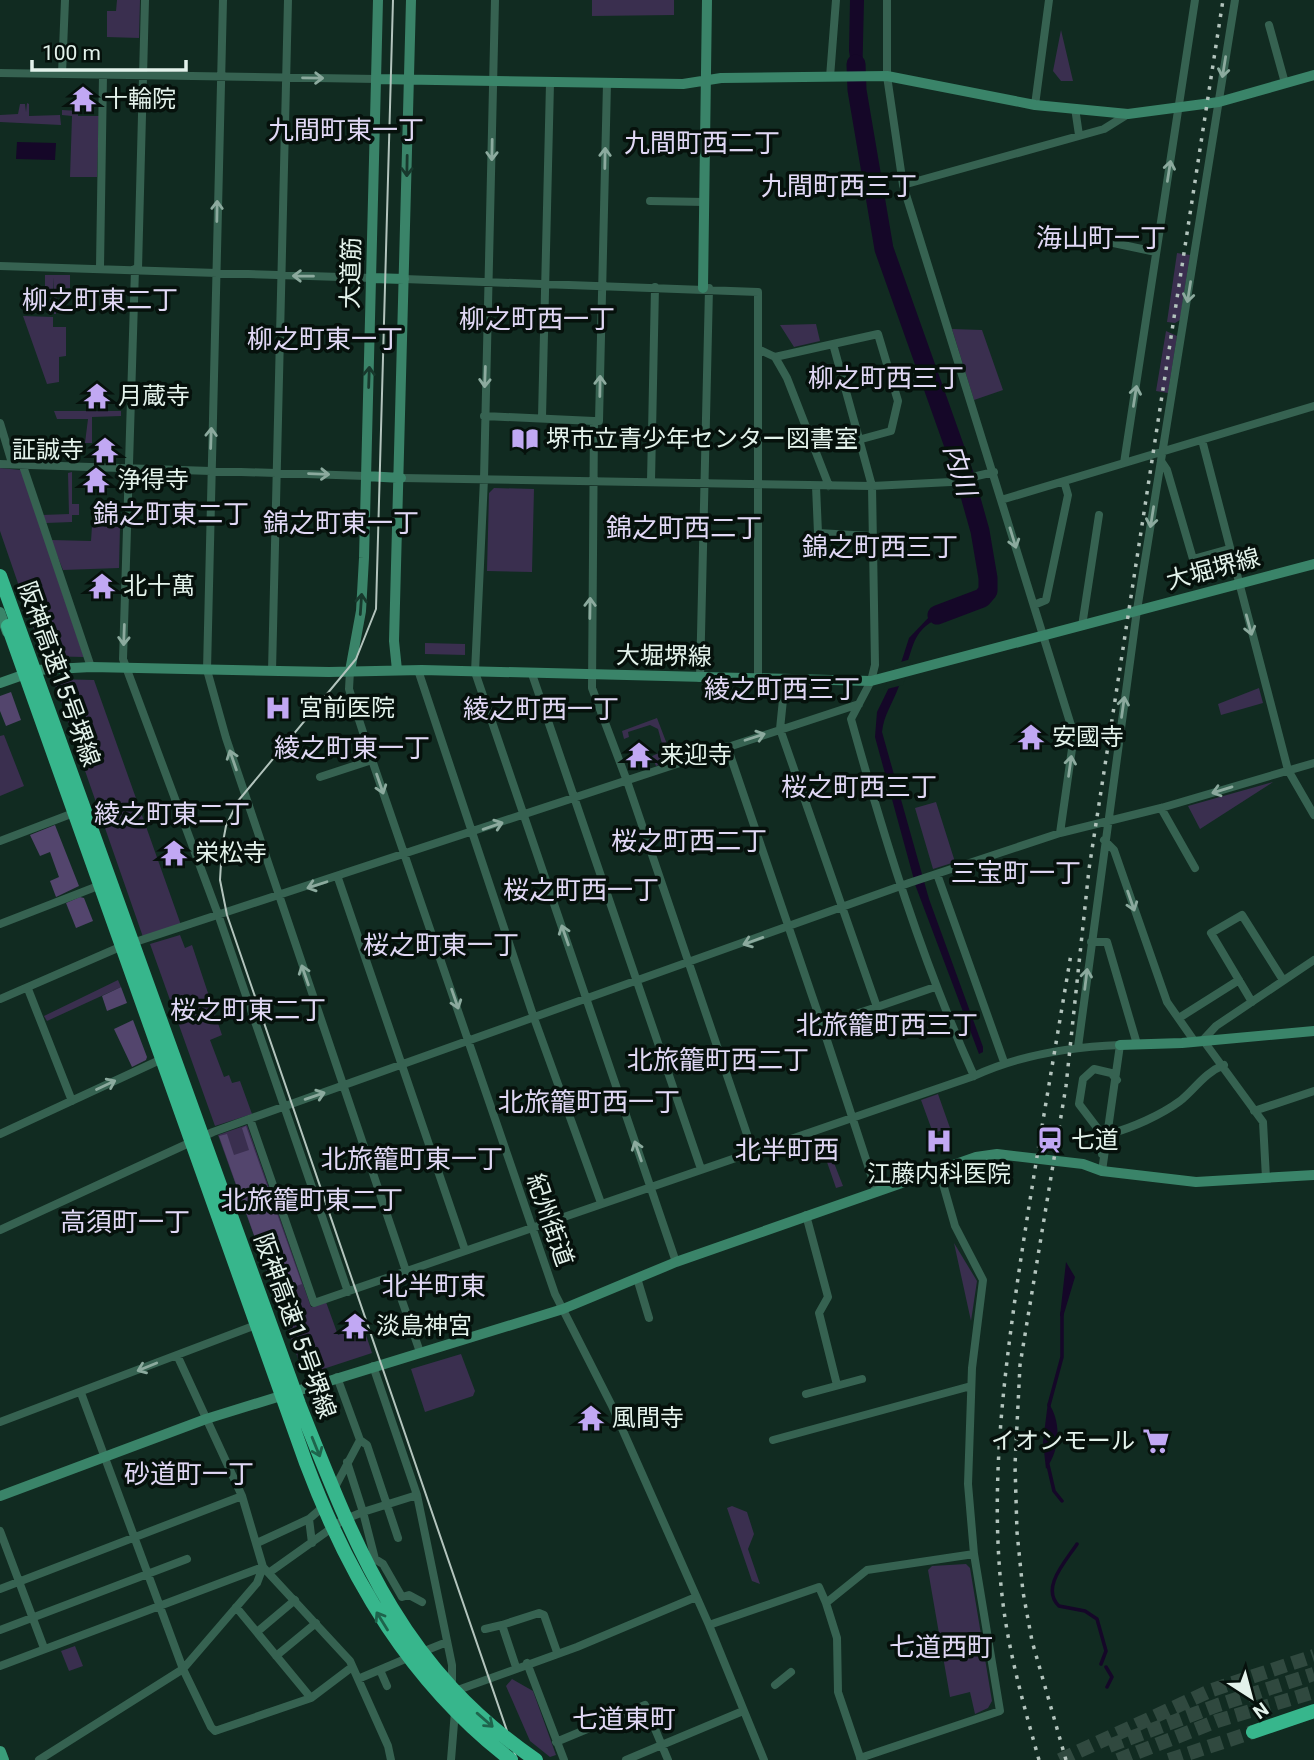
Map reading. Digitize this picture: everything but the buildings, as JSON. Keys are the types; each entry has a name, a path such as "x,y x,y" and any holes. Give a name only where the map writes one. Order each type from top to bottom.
{"highway":[{"name":"阪神高速15号堺線","path":"0,576 299,1404 349,1532 381,1593 421,1653 470,1708 536,1760"},
{"name":"阪神高速15号堺線","path":"0,603 306,1464 336,1537 369,1601 411,1662 461,1718 511,1760"},
{"path":"1253,1732 1314,1711"}],"main road":[{"path":"0,1752 3,1760"}],"street":[{"path":"62,74 65,0"},
{"path":"145,0 128,468 125,667 219,917 348,1292"},
{"path":"223,0 207,670 226,738 406,1271"},
{"path":"272,671 279,275 288,0"},
{"name":"大道筋","path":"350,671 361,611 378,0"},
{"path":"397,670 394,641 401,478 411,0"},
{"path":"495,0 484,479 475,672 676,1262"},
{"path":"700,678 707,484 707,0"},
{"path":"834,76 836,0"},
{"path":"887,0 887,76 903,185 1074,735 1060,833"},
{"path":"1035,105 1049,0"},
{"path":"1125,463 1195,0"},
{"path":"1078,1047 1106,823 1137,610 1235,0"},
{"path":"1269,25 1286,83"},
{"path":"0,73 550,83 683,83 867,75 887,76 1035,105 1128,114 1219,102 1314,75"},
{"path":"100,267 103,75"},
{"path":"542,417 550,83"},
{"path":"484,416 599,421 607,83"},
{"path":"1075,108 1079,135"},
{"path":"903,185 1104,129 1128,114"},
{"path":"650,201 705,202"},
{"path":"1104,241 1156,251"},
{"path":"0,266 100,267 758,292 758,678"},
{"path":"651,481 655,287"},
{"path":"775,357 878,334 898,401 891,431 858,440"},
{"path":"833,344 872,486 871,536 876,590 875,665 872,681 851,719 935,987 974,1076"},
{"path":"760,350 775,357 787,379 829,486"},
{"path":"1001,500 1125,463 1162,456 1202,440 1314,406"},
{"path":"594,421 589,676 753,1152"},
{"path":"0,423 91,667"},
{"path":"1202,440 1288,770 1314,815"},
{"path":"1162,456 1193,559 1229,549"},
{"path":"0,464 401,478 816,486 951,482 994,472"},
{"path":"1034,605 1046,600 1068,495 1064,481"},
{"path":"816,486 818,533 871,536"},
{"path":"1082,626 1099,515"},
{"name":"大堀堺線","path":"0,683 37,670 91,667 272,671 418,670 872,681 1314,564"},
{"path":"0,567 295,1390"},
{"path":"0,612 282,1394"},
{"path":"418,670 534,1018 601,1203"},
{"name":"紀州街道","path":"350,671 349,689 372,760 555,1294 612,1406 709,1625 762,1759"},
{"path":"532,674 701,1170"},
{"path":"785,680 780,729 877,1007"},
{"path":"0,999 120,947 338,878 859,704"},
{"path":"727,747 876,1190"},
{"path":"320,777 372,760"},
{"path":"0,1230 205,1136 927,877 1060,833 1161,808 1314,763"},
{"path":"1161,808 1195,868"},
{"path":"0,841 71,814"},
{"path":"1104,840 1114,850 1167,1002 1199,1041 1224,1065 1263,1122 1266,1178"},
{"path":"937,874 1004,1062"},
{"path":"338,878 466,1250"},
{"path":"0,923 98,886"},
{"path":"1252,1002 1211,933 1242,915 1283,980"},
{"path":"1091,942 1107,942 1137,1044"},
{"path":"1199,1041 1314,960"},
{"path":"1179,1018 1238,980"},
{"path":"822,1026 935,987"},
{"path":"28,989 72,1101"},
{"path":"250,1119 314,1303 974,1076 1004,1062 1078,1047 1199,1041 1314,1031"},
{"path":"1102,1171 1121,1045"},
{"path":"0,1134 162,1059"},
{"path":"1109,1134 1182,1100 1199,1079 1224,1065"},
{"path":"1102,1171 1101,1133 1093,1118 1079,1104 1083,1079 1094,1069 1111,1073 1117,1080"},
{"path":"1254,1111 1314,1091"},
{"path":"1093,1118 1113,1108"},
{"path":"0,1496 206,1419 564,1309 676,1262 976,1157 997,1154 1083,1164 1102,1171 1196,1182 1314,1175"},
{"path":"709,1625 819,1587 837,1637 838,1692 860,1759 1000,1711 974,1554 968,1483 971,1386 983,1280 955,1226 939,1170"},
{"path":"806,1215 828,1297 819,1313 837,1385"},
{"path":"393,1275 420,1352"},
{"path":"637,1278 649,1318"},
{"path":"0,1422 256,1325"},
{"path":"177,1355 242,1496 266,1569 352,1667 388,1746 391,1760"},
{"path":"373,1366 417,1495 447,1642 456,1722 451,1760"},
{"path":"337,1377 360,1440 367,1445 398,1538"},
{"path":"806,1394 862,1379"},
{"path":"773,1440 971,1386"},
{"path":"81,1393 150,1573 183,1669 215,1731 311,1698 352,1667"},
{"path":"257,1543 309,1519 328,1502 360,1440"},
{"path":"347,1462 375,1559 383,1564 402,1597 409,1595 422,1602"},
{"path":"0,1666 161,1604 266,1569 312,1543 343,1520 417,1495"},
{"path":"0,1588 242,1496"},
{"path":"309,1519 312,1543"},
{"path":"0,1531 44,1648"},
{"path":"826,1603 867,1570 974,1554"},
{"path":"0,1630 187,1559"},
{"path":"39,1760 183,1669 266,1569"},
{"path":"453,1692 557,1652 577,1647 696,1597"},
{"path":"257,1632 295,1600"},
{"path":"236,1607 311,1698"},
{"path":"485,1629 539,1613 544,1615 557,1652"},
{"path":"276,1656 316,1623"},
{"path":"502,1625 516,1667"},
{"path":"358,1679 447,1642"},
{"path":"527,1663 564,1760"},
{"path":"380,1670 387,1686"},
{"path":"775,1685 791,1672"},
{"path":"556,1742 645,1706 668,1760"},
{"path":"626,1760 743,1711"}],"shaded area":[{"path":"117,0 140,0 139,38 107,37 107,11 116,11"},
{"path":"592,0 674,0 674,15 592,16"},
{"path":"850,0 864,0 862,84 855,91 849,51"},
{"path":"1061,30 1073,81 1061,81 1053,71"},
{"path":"27,103 29,116 60,115 61,125 0,122 0,115 18,114 20,104 25,104 26,112"},
{"path":"62,110 78,111 78,116 99,116 97,177 70,177 72,116 62,115"},
{"path":"17,142 56,143 55,160 16,159"},
{"path":"1177,253 1190,255 1180,320 1175,323 1167,322"},
{"path":"45,275 70,275 70,288 57,289 56,314 54,277 53,296 45,295"},
{"path":"23,316 53,317 53,327 66,327 66,356 59,357 59,382 47,384"},
{"path":"816,324 820,341 794,347 780,325"},
{"path":"952,329 982,330 1003,390 974,400"},
{"path":"1166,331 1177,336 1168,393 1156,391"},
{"path":"54,411 121,411 121,416 92,417 92,443 85,443 88,419 57,419"},
{"path":"0,468 21,470 84,657 43,656 0,531"},
{"path":"72,472 72,504 79,504 79,515 72,515 72,522 46,523 42,515 69,514 68,473"},
{"path":"494,488 534,489 532,572 487,571 489,493"},
{"path":"92,526 120,527 119,568 63,570 51,540 91,541"},
{"path":"962,603 963,608 932,622 917,636 882,732 929,899 983,1047 983,1052 979,1054 916,887 875,737 877,712 901,663 909,638 931,615"},
{"path":"425,643 465,644 465,655 425,654"},
{"path":"53,679 94,680 181,925 143,937"},
{"path":"1259,688 1263,703 1221,715 1218,704"},
{"path":"11,692 21,720 6,726 0,711 0,696"},
{"path":"657,718 673,760 656,766 652,756 664,751 658,729 650,725 628,732 629,737 624,739 622,731"},
{"path":"4,735 24,786 0,796 0,736"},
{"path":"1273,782 1200,829 1188,806"},
{"path":"936,802 955,862 933,869 915,808"},
{"path":"55,825 79,886 56,897 50,881 59,877 50,852 40,856 30,835"},
{"path":"84,898 93,921 76,928 66,903"},
{"path":"180,935 185,948 192,945 222,1035 210,1040 224,1077 229,1075 232,1083 240,1081 252,1114 215,1126 150,944"},
{"path":"118,980 121,987 47,1021 44,1016"},
{"path":"121,987 127,1003 107,1011 102,996"},
{"path":"133,1020 147,1057 132,1067 114,1029"},
{"path":"938,1094 950,1128 933,1133 921,1100"},
{"path":"247,1125 311,1307 326,1302 338,1335 363,1326 372,1353 311,1373 301,1367 218,1135"},
{"path":"246,1126 302,1284 275,1294 219,1136 227,1134 234,1155 249,1150 242,1128"},
{"path":"824,1137 843,1186 836,1188 819,1139"},
{"path":"954,1243 977,1281 971,1321"},
{"path":"1066,1262 1075,1277 1063,1317 1060,1316"},
{"path":"461,1354 475,1391 473,1396 425,1412 411,1369"},
{"path":"1048,1402 1056,1419 1058,1436 1046,1469 1043,1442"},
{"path":"732,1506 747,1512 754,1534 748,1549 760,1584 752,1581 727,1508"},
{"path":"966,1564 970,1568 992,1701 988,1708 975,1714 970,1692 950,1697 928,1570 932,1566"},
{"path":"75,1646 83,1666 69,1671 61,1651"},
{"path":"512,1679 533,1691 556,1755 550,1757 530,1741 506,1686"}],"pier":[{"path":"911,659 903,685 883,690 897,663"}],"waterway":[{"name":"内川","path":"856,64 857,90 884,249 964,474 980,531 988,578 988,591 982,598 937,615"},
{"path":"1049,1405 1062,1357 1062,1313"},
{"path":"1048,1465 1054,1491 1062,1501"},
{"path":"1077,1544 1061,1566 1052,1591 1059,1606 1085,1611 1097,1619 1106,1651 1101,1664"},
{"path":"1106,1667 1112,1677 1107,1687"}],"tunnel":[{"path":"1060,1760 1212,1690 1314,1656"},
{"path":"1109,1746 1218,1705 1314,1674"},
{"path":"1118,1760 1217,1721 1314,1692"},
{"path":"1169,1760 1253,1732"}],"tram line":[{"path":"393,0 376,609 356,659 238,801 226,826 220,880 227,915 517,1760"}],"railway":[{"path":"1066,1760 1032,1641 1023,1592 1017,1532 1015,1465 1020,1365 1066,1086 1089,869 1223,0"},
{"path":"1039,1760 1008,1637 999,1555 998,1476 1003,1396 1018,1278 1071,954"}],"place":[{"name":"十輪院","path":"83,99"},
{"name":"月蔵寺","path":"97,396"},
{"name":"堺市立青少年センター図書室","path":"525,439"},
{"name":"証誠寺","path":"105,450"},
{"name":"浄得寺","path":"96,480"},
{"name":"北十萬","path":"102,586"},
{"name":"宮前医院","path":"278,708"},
{"name":"安國寺","path":"1031,737"},
{"name":"来迎寺","path":"639,755"},
{"name":"栄松寺","path":"174,853"},
{"name":"七道","path":"1050,1140"},
{"name":"江藤内科医院","path":"939,1141"},
{"name":"淡島神宮","path":"355,1326"},
{"name":"風間寺","path":"591,1418"},
{"name":"イオンモール","path":"1156,1441"}],"district":[{"name":"九間町東一丁","path":"346,130"},
{"name":"九間町西二丁","path":"702,143"},
{"name":"九間町西三丁","path":"839,186"},
{"name":"海山町一丁","path":"1101,238"},
{"name":"柳之町東二丁","path":"100,300"},
{"name":"柳之町西一丁","path":"537,319"},
{"name":"柳之町東一丁","path":"325,339"},
{"name":"柳之町西三丁","path":"886,378"},
{"name":"錦之町東二丁","path":"171,514"},
{"name":"錦之町東一丁","path":"341,523"},
{"name":"錦之町西二丁","path":"684,528"},
{"name":"錦之町西三丁","path":"880,547"},
{"name":"綾之町西三丁","path":"782,689"},
{"name":"綾之町西一丁","path":"541,709"},
{"name":"綾之町東一丁","path":"352,748"},
{"name":"桜之町西三丁","path":"859,787"},
{"name":"綾之町東二丁","path":"172,814"},
{"name":"桜之町西二丁","path":"689,841"},
{"name":"三宝町一丁","path":"1016,873"},
{"name":"桜之町西一丁","path":"581,890"},
{"name":"桜之町東一丁","path":"441,945"},
{"name":"桜之町東二丁","path":"248,1010"},
{"name":"北旅籠町西三丁","path":"887,1025"},
{"name":"北旅籠町西二丁","path":"718,1060"},
{"name":"北旅籠町西一丁","path":"589,1102"},
{"name":"北半町西","path":"787,1150"},
{"name":"北旅籠町東一丁","path":"412,1159"},
{"name":"北旅籠町東二丁","path":"312,1200"},
{"name":"高須町一丁","path":"125,1222"},
{"name":"北半町東","path":"434,1286"},
{"name":"砂道町一丁","path":"189,1474"},
{"name":"七道西町","path":"941,1647"},
{"name":"七道東町","path":"624,1719"}]}
